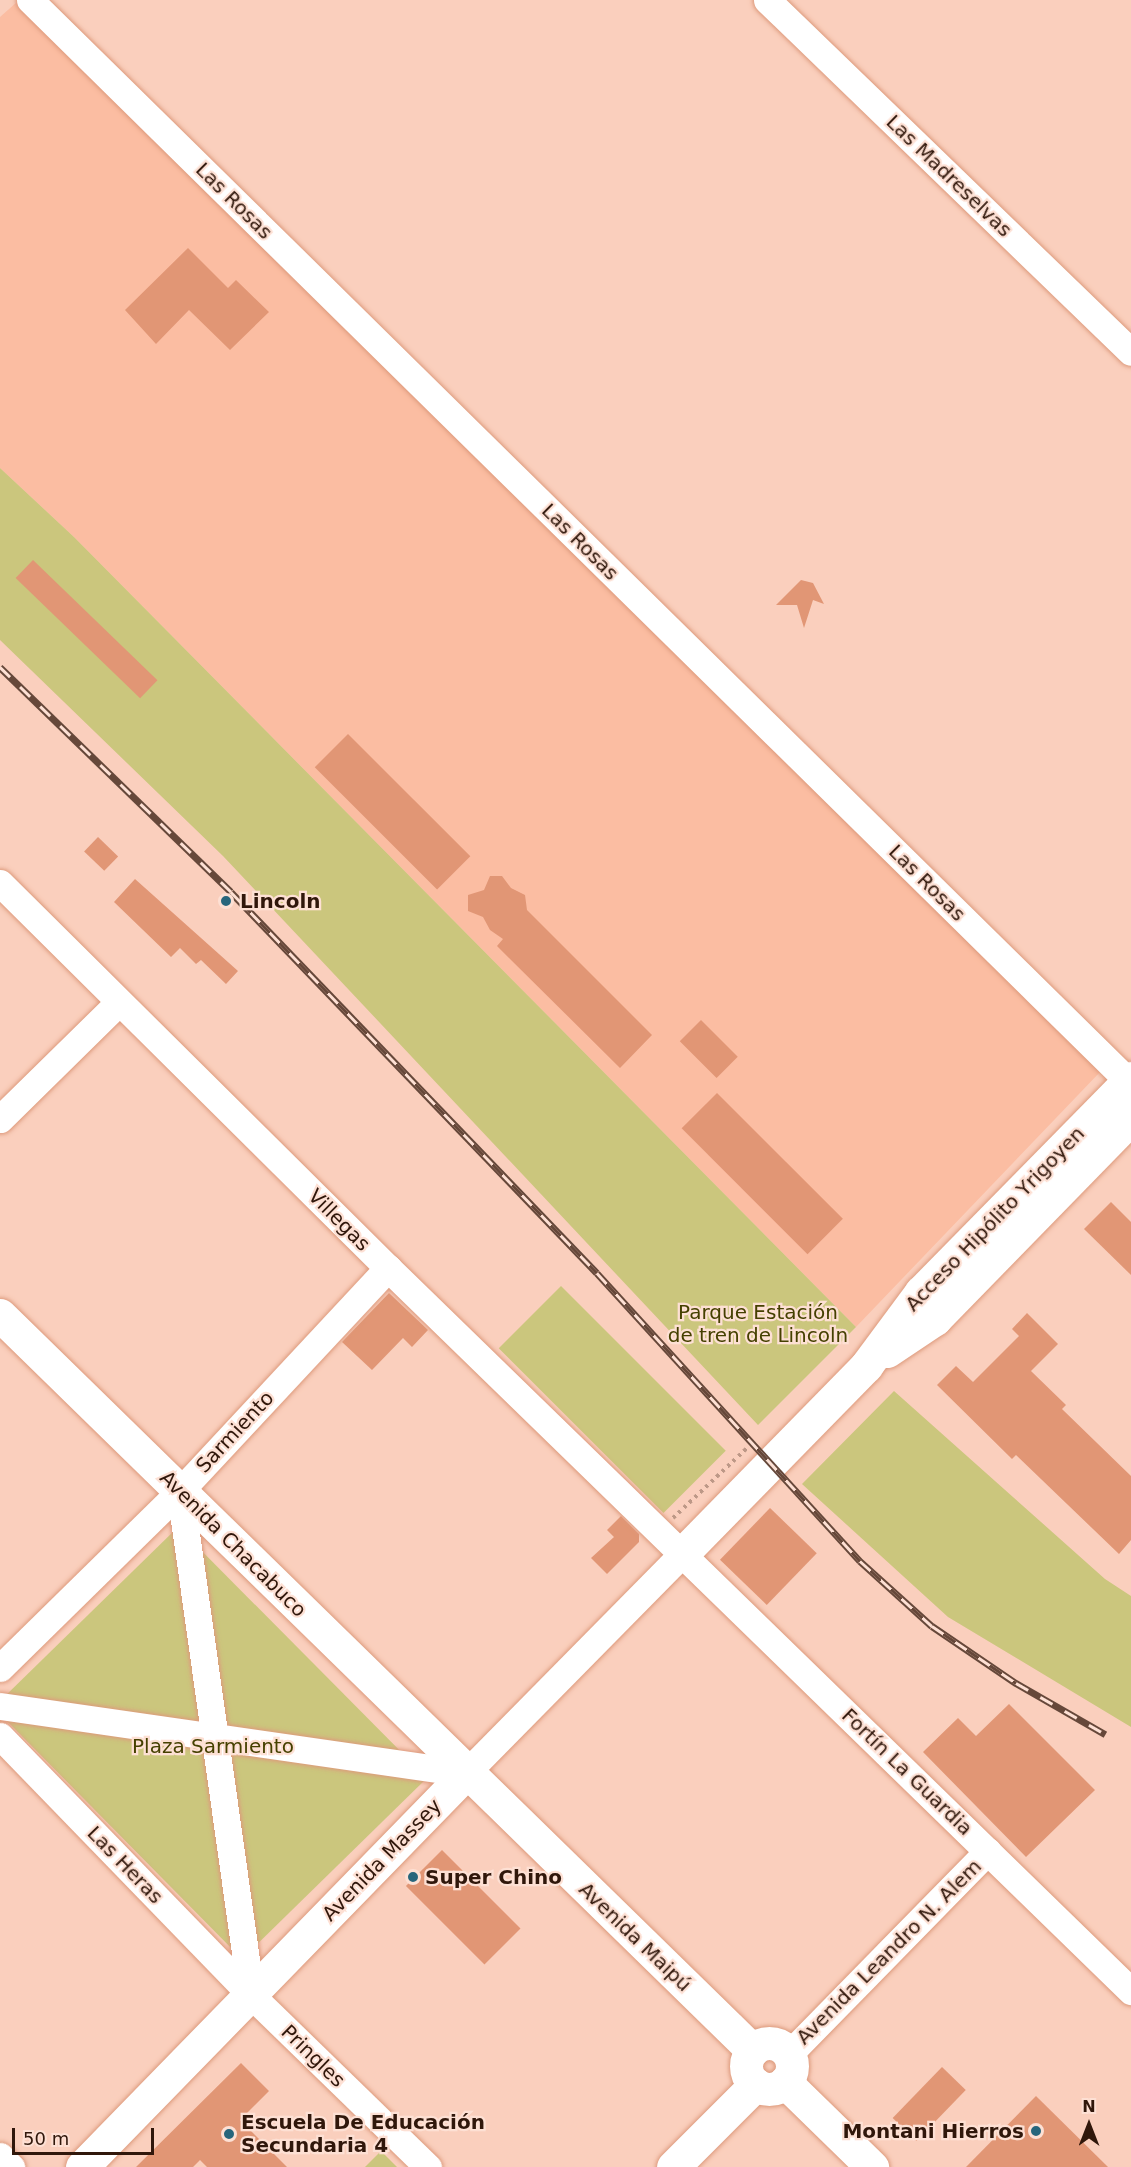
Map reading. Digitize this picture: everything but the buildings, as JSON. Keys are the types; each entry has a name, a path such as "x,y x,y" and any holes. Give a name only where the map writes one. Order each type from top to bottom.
{"main road":[{"name":"Acceso Hipólito Yrigoyen","path":"682,1553 866,1366 921,1292 1130,1081"},
{"name":"Acceso Hipólito Yrigoyen","path":"866,1366 935,1319 1131,1118"},
{"name":"Avenida Chacabuco","path":"0,1315 466,1773"},
{"name":"Avenida Massey","path":"82,2167 466,1773"},
{"name":"Avenida Maipú","path":"466,1773 773,2063 872,2167"},
{"name":"Avenida Leandro N. Alem","path":"673,2167 773,2063"}],"street":[{"name":"Las Rosas","path":"30,0 1130,1081"},
{"name":"Las Madreselvas","path":"767,0 1131,352"},
{"name":"Villegas","path":"0,883 388,1268 682,1553"},
{"path":"0,1119 119,1002"},
{"name":"Sarmiento","path":"0,1668 180,1491 388,1268"},
{"path":"180,1491 251,1995"},
{"name":"Avenida Massey","path":"466,1773 682,1553"},
{"name":"Fortín La Guardia","path":"682,1553 1131,1991"},
{"path":"0,1706 215,1739 466,1773"},
{"name":"Las Heras","path":"0,1736 251,1995"},
{"name":"Avenida Leandro N. Alem","path":"773,2063 984,1847"},
{"name":"Pringles","path":"251,1995 428,2167"},
{"path":"0,2156 11,2167"}],"shaded area":[{"path":"17,2 1101,1071 856,1327 74,537 0,468 0,17"}],"green space":[{"name":"Parque Estación de tren de Lincoln","path":"0,468 74,537 856,1327 758,1425 223,856 0,640"},
{"path":"561,1286 726,1451 664,1513 499,1348"},
{"path":"894,1391 1105,1579 1131,1596 1131,1727 948,1617 802,1484"},
{"name":"Plaza Sarmiento","path":"178,1527 427,1778 242,1959 0,1714 0,1701"},
{"path":"381,2151 397,2167 365,2167"}],"railway":[{"path":"0,667 231,892 597,1273 860,1561 932,1626 1016,1683 1105,1734"}],"place":[{"name":"Lincoln","path":"226,901"},
{"name":"Super Chino","path":"413,1877"},
{"name":"Montani Hierros","path":"1036,2131"},
{"name":"Escuela De Educación Secundaria 4","path":"229,2134"}]}
